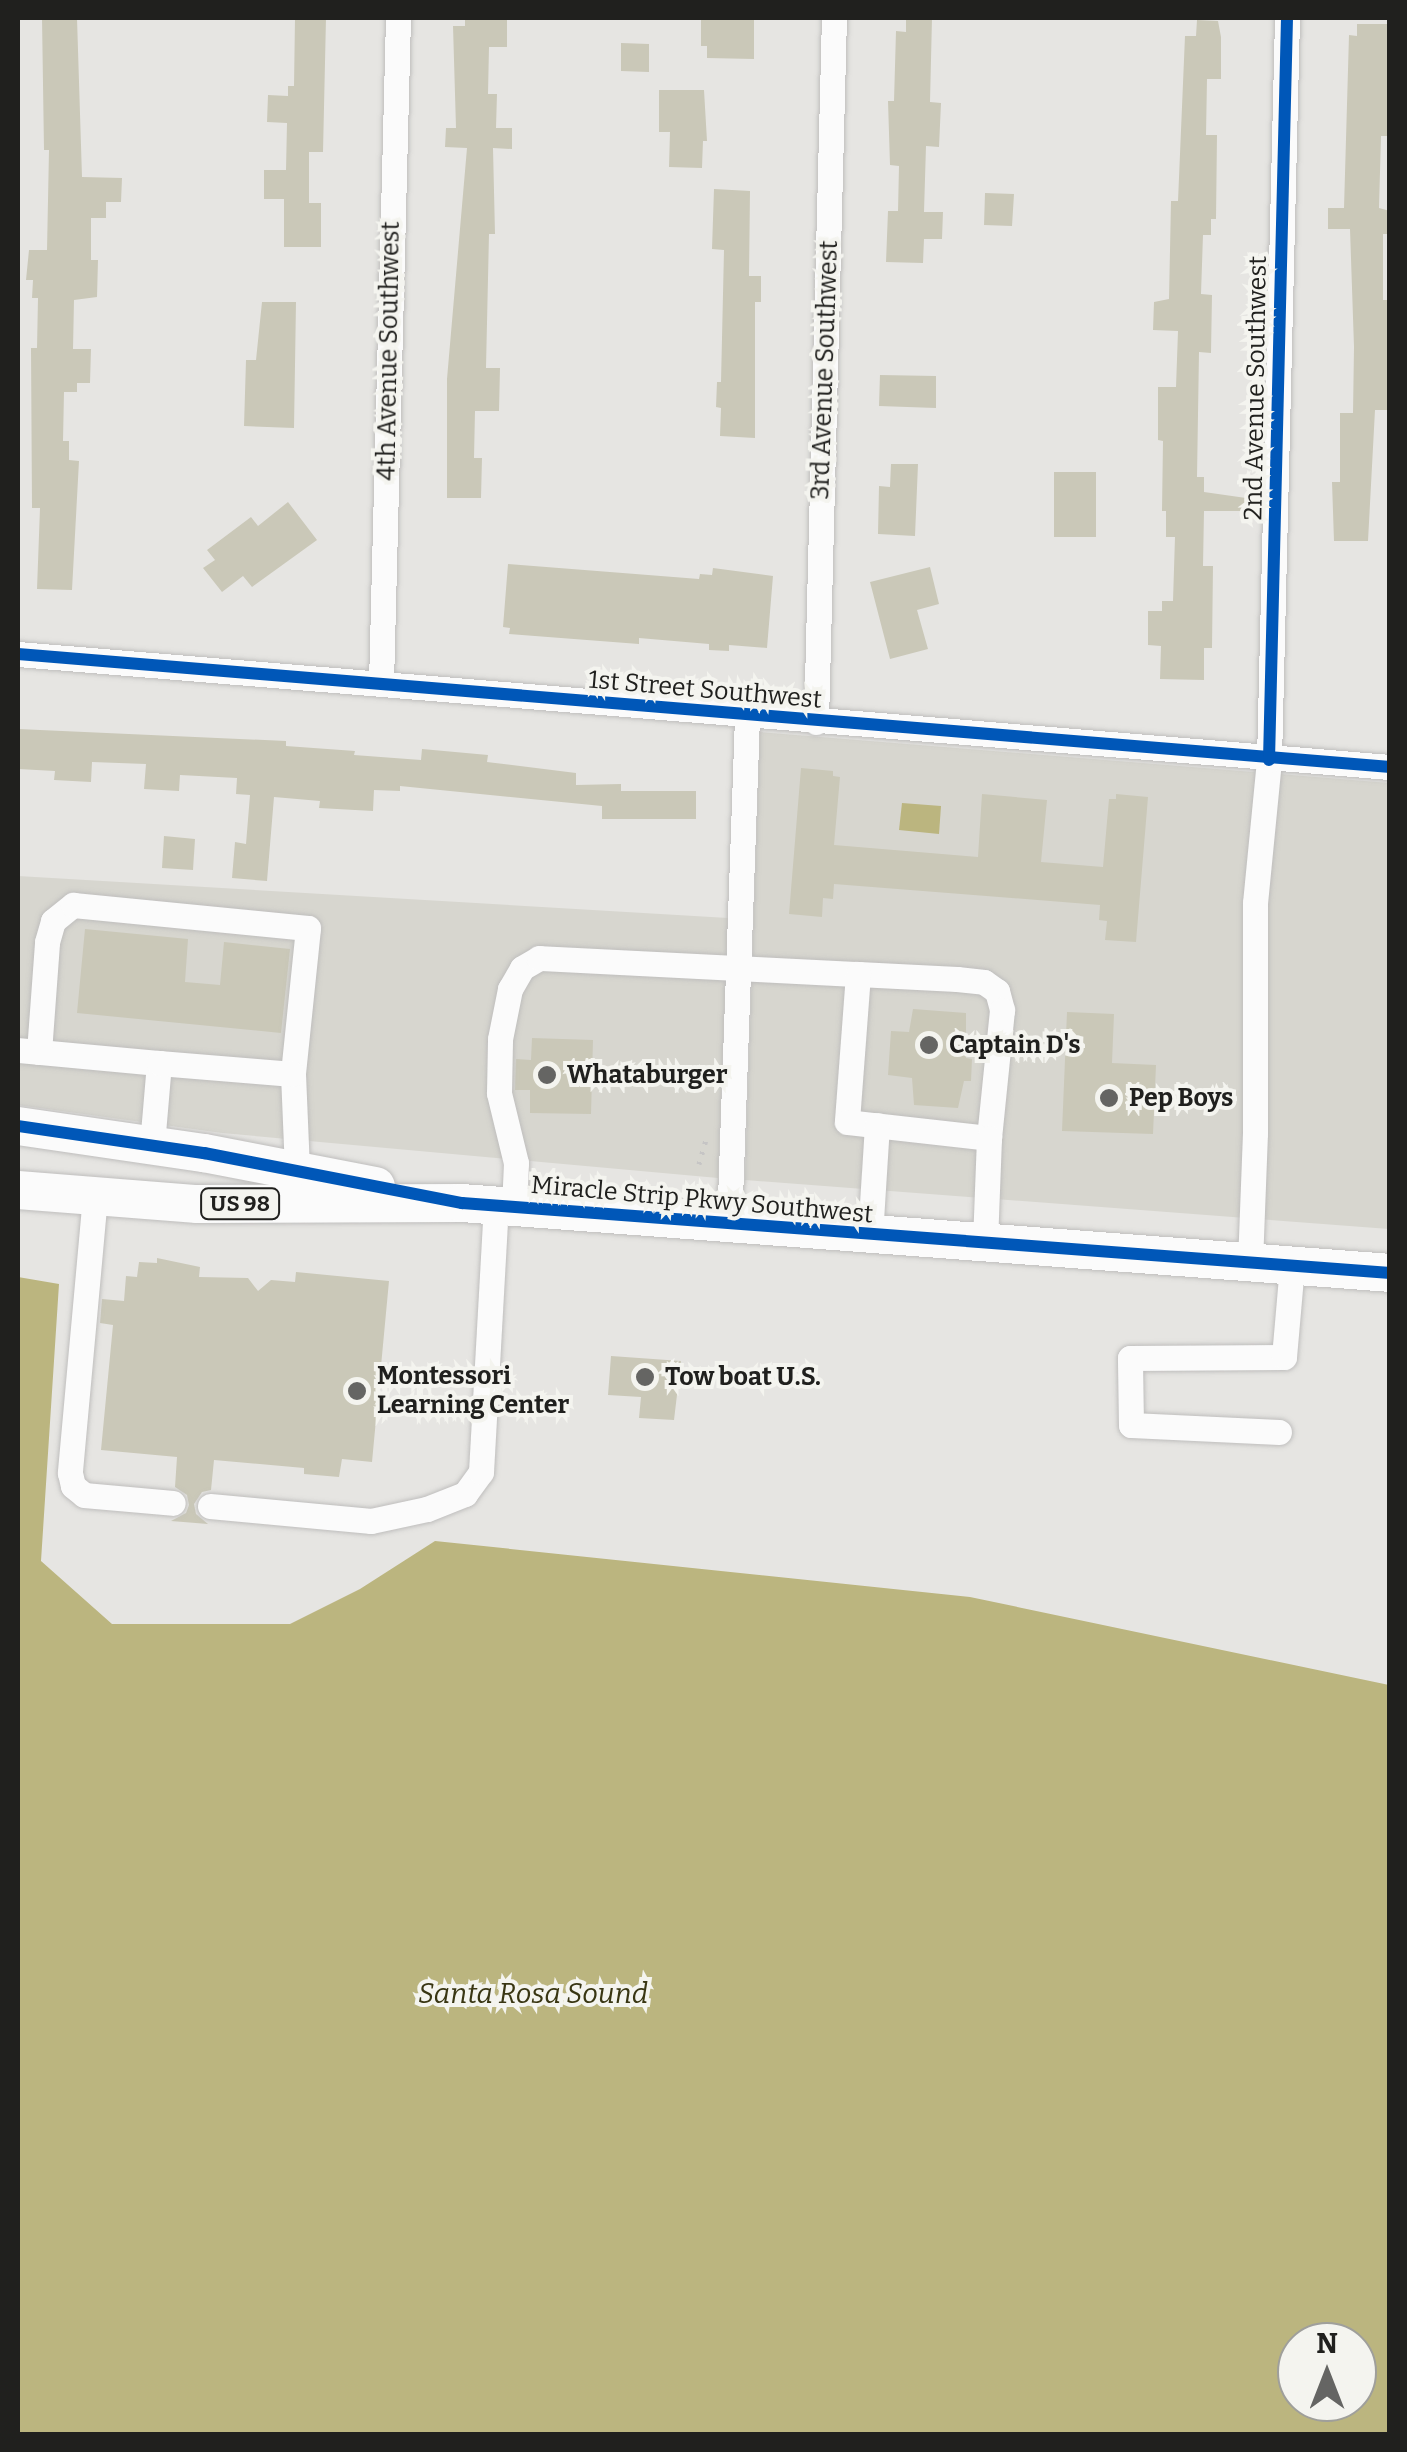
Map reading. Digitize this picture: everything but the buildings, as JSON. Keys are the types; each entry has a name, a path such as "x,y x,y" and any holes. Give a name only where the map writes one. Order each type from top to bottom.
{"highway":[{"name":"Miracle Strip Pkwy Southwest","path":"18,1126 491,1206"},
{"name":"Miracle Strip Pkwy Southwest","path":"18,1190 197,1204 491,1206 1390,1272"}],"street":[{"name":"4th Avenue Southwest","path":"380,684 398,18"},
{"name":"3rd Avenue Southwest","path":"816,722 834,18"},
{"name":"2nd Avenue Southwest","path":"1250,1263 1255,1132 1255,903 1268,760 1288,18"},
{"name":"1st Street Southwest","path":"18,654 1268,760 1390,767"},
{"path":"729,1226 746,716"},
{"path":"293,1074 28,1051 53,921 73,905 308,928 293,1074 297,1171"},
{"path":"210,1506 371,1521 428,1509 465,1494 481,1472 491,1206 516,1163 499,1093 500,1039 510,989 522,968 539,958 984,982 997,991 1002,1010 988,1138 985,1244"},
{"path":"858,974 847,1122 988,1138"},
{"path":"152,1146 159,1063"},
{"path":"870,1236 877,1125"},
{"path":"95,1196 70,1473 73,1486 84,1495 173,1503"},
{"path":"1278,1432 1131,1424 1130,1358 1284,1357 1292,1266"}],"shaded area":[{"path":"760,732 1389,783 1389,1229 745,1180"},
{"path":"18,876 728,918 718,1178 222,1133 18,1105"}],"water":[{"path":"902,803 941,806 939,834 899,830"},
{"name":"Santa Rosa Sound","path":"18,1277 59,1284 41,1561 112,1624 290,1624 360,1589 435,1541 970,1597 1389,1685 1389,2434 18,2434"}],"cycle path":[{"path":"1269,760 1287,18"},
{"path":"18,654 1390,767"},
{"path":"18,1126 204,1153 462,1203 1390,1273"}],"place":[{"name":"Captain D's","path":"929,1045"},
{"name":"Whataburger","path":"547,1075"},
{"name":"Pep Boys","path":"1109,1098"},
{"name":"Tow boat U.S.","path":"645,1377"},
{"name":"Montessori Learning Center","path":"357,1391"}]}
